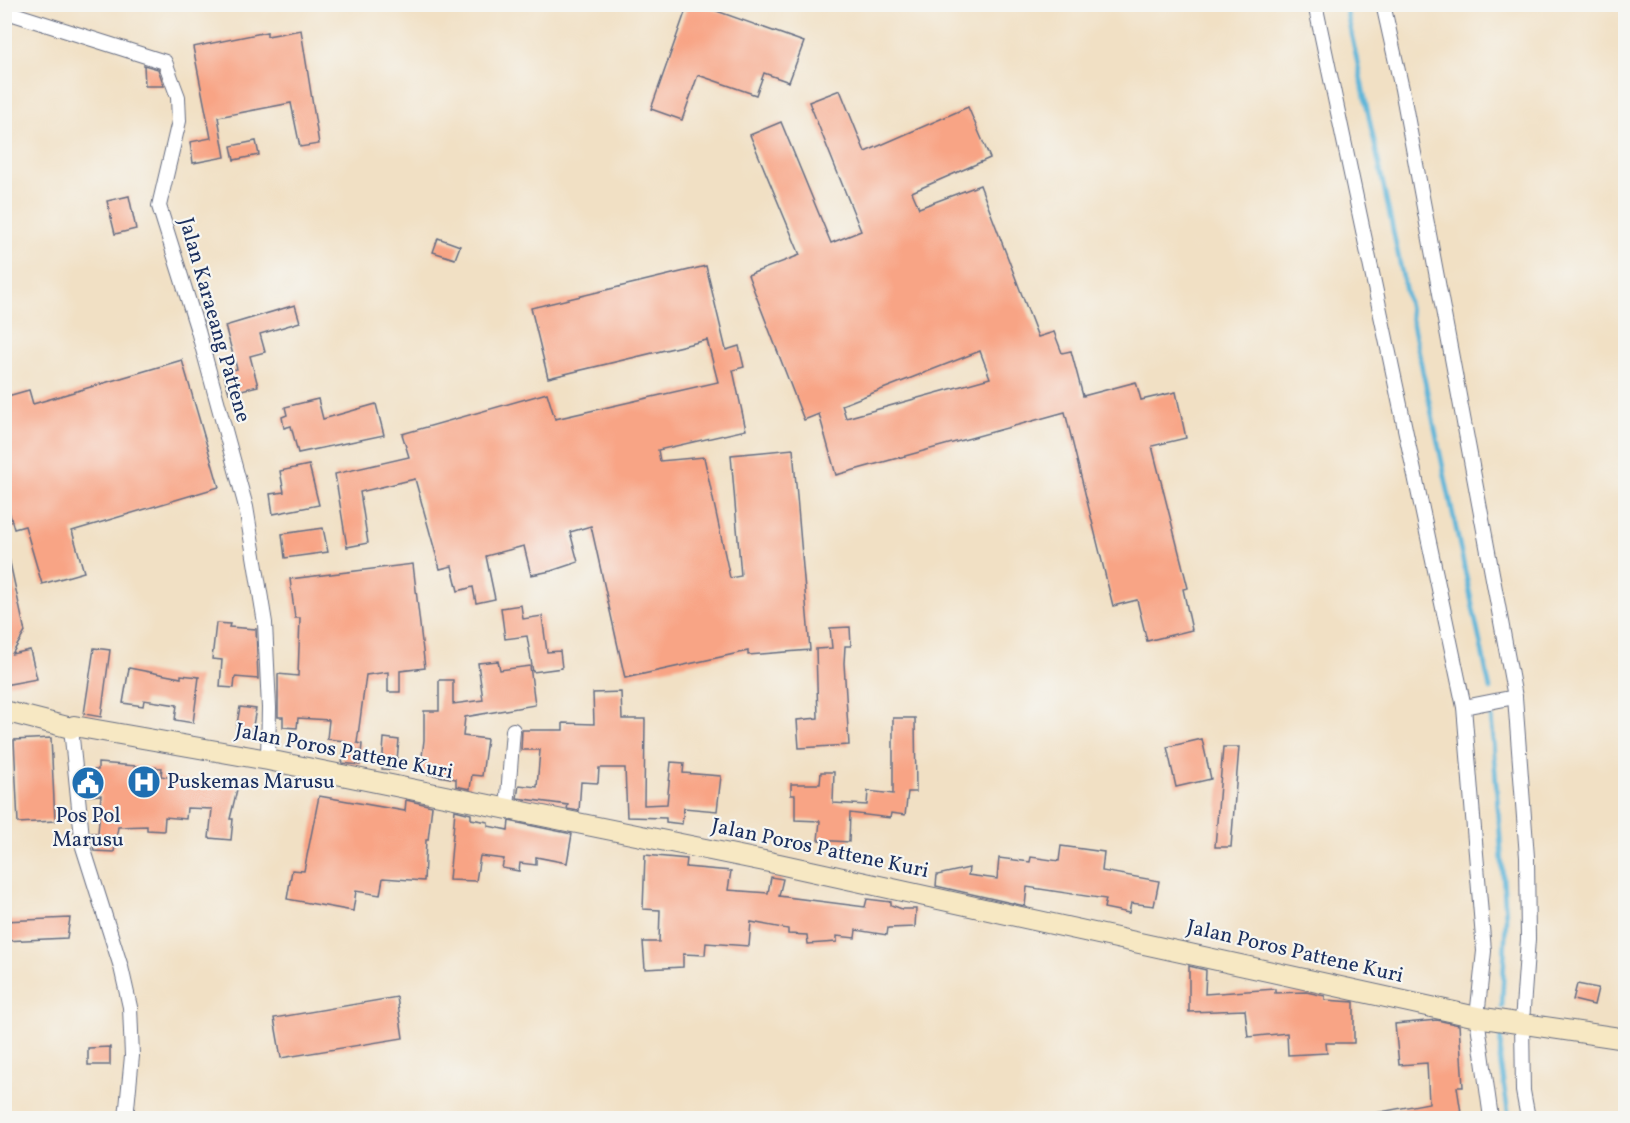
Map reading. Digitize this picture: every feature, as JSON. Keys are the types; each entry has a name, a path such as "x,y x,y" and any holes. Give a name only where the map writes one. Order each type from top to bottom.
{"street":[{"path":"1315,4 1464,707 1484,951 1477,1017 1491,1119"},
{"path":"1383,4 1402,89 1515,697 1527,857 1528,939 1522,1022 1524,1091 1528,1119"},
{"name":"Jalan Karaeang Pattene","path":"4,11 165,62 178,96 179,121 159,206 198,330 248,518 266,623 268,760"},
{"path":"1464,707 1515,697"},
{"name":"Jalan Poros Pattene Kuri","path":"4,711 71,728 268,760 883,887 1477,1017 1626,1039"},
{"path":"71,728 83,848 121,967 130,1007 132,1056 126,1119"},
{"path":"507,809 513,730"}],"building":[{"path":"688,4 697,4 804,42 789,82 764,73 756,95 698,75 682,120 651,109"},
{"path":"301,30 319,144 300,147 291,103 218,117 225,157 193,163 190,142 211,138 193,47 267,32 267,36"},
{"path":"144,65 158,69 164,86 145,86"},
{"path":"840,90 865,152 968,107 990,158 912,192 919,208 980,185 1038,337 1054,332 1062,353 1071,351 1083,396 1136,382 1141,400 1176,392 1186,438 1152,446 1188,588 1183,589 1192,630 1147,641 1137,600 1113,606 1065,412 836,475 819,414 804,420 748,275 800,255 750,135 781,122 831,243 861,231 809,102","holes":["980,351 990,378 846,418 842,405"]},
{"path":"256,141 259,155 234,160 231,146"},
{"path":"129,196 136,229 115,234 107,201"},
{"path":"438,238 460,246 455,259 433,252"},
{"path":"706,266 726,350 739,346 744,367 733,370 746,430 658,450 660,461 704,457 730,578 741,576 731,455 793,449 810,650 748,655 748,651 625,678 591,526 570,532 578,562 551,571 531,575 524,546 486,556 495,599 476,603 473,587 458,591 452,566 440,569 415,479 360,492 368,543 347,547 335,474 409,457 402,434 547,393 555,419 718,382 707,340 548,378 531,308"},
{"path":"295,305 300,322 260,334 265,352 250,356 258,386 229,393 223,372 237,369 225,326"},
{"path":"182,360 219,487 72,531 84,572 42,584 25,526 14,529 4,493 4,397 29,390 33,404"},
{"path":"318,399 323,419 376,404 384,435 298,453 291,426 284,428 282,417 287,415 285,407"},
{"path":"309,465 319,505 273,514 270,494 284,492 280,471"},
{"path":"323,528 328,552 285,558 282,534"},
{"path":"9,558 25,632 12,654 30,650 37,679 4,685 4,559"},
{"path":"413,564 425,668 400,671 400,692 388,692 388,672 366,675 357,743 362,744 360,765 342,763 345,741 327,739 329,720 298,718 297,728 283,727 283,717 278,717 278,674 298,676 300,618 295,618 290,579"},
{"path":"521,605 523,619 542,616 547,652 560,651 562,668 533,672 527,636 505,639 501,608"},
{"path":"216,623 230,624 229,627 256,629 258,679 235,677 234,688 220,687 222,660 212,659"},
{"path":"850,627 851,646 845,646 844,663 849,745 799,748 797,720 818,718 816,649 832,648 830,628"},
{"path":"94,648 110,650 101,717 84,714"},
{"path":"498,661 500,670 530,666 535,705 465,717 463,736 487,739 482,776 472,775 470,789 456,786 456,779 420,773 424,740 424,711 439,711 439,680 453,680 453,704 483,700 478,663"},
{"path":"129,668 181,678 181,675 199,677 193,723 175,720 177,705 144,700 143,706 123,703"},
{"path":"621,692 622,719 645,719 644,805 667,804 671,762 684,763 683,773 721,776 717,811 684,808 682,824 666,822 666,818 627,817 625,768 599,768 598,783 581,782 579,811 567,809 568,805 517,798 519,785 537,787 540,750 521,750 522,730 563,730 563,723 594,724 593,693"},
{"path":"240,707 256,709 252,731 236,729"},
{"path":"893,718 915,718 916,792 908,792 905,815 891,813 890,818 850,813 849,842 818,840 820,821 795,820 795,795 791,795 791,784 820,784 821,772 834,772 833,803 867,805 868,791 893,794"},
{"path":"51,738 55,821 18,823 14,740"},
{"path":"384,738 399,740 396,770 382,769"},
{"path":"1202,739 1211,779 1176,787 1167,747"},
{"path":"1223,747 1239,747 1231,847 1215,847"},
{"path":"98,763 162,768 161,776 190,781 221,783 221,780 238,785 230,819 233,819 231,840 209,838 212,809 187,808 186,819 165,817 164,831 147,830 147,826 118,827 114,852 94,851 91,833 98,833 101,795 87,796 84,770 98,770"},
{"path":"319,796 405,811 406,800 432,806 428,840 426,840 424,881 383,878 380,895 356,891 353,911 287,899 292,870 304,871"},
{"path":"455,810 471,814 471,819 488,822 488,826 508,830 509,821 572,834 567,863 536,857 536,865 520,863 519,871 502,868 504,859 480,856 476,881 449,880"},
{"path":"1061,846 1104,852 1102,871 1159,881 1154,906 1131,903 1129,913 1104,908 1106,899 1027,887 1025,906 936,886 937,875 969,868 968,875 997,879 999,858 1030,862 1031,857 1059,861"},
{"path":"645,855 687,859 686,867 731,871 728,890 768,893 771,877 783,879 779,896 865,907 867,899 891,902 891,905 902,909 916,909 915,927 888,928 887,935 856,930 855,938 837,936 837,942 808,944 807,935 788,934 788,929 751,922 749,946 706,943 705,955 683,954 683,967 645,969 643,942 659,942 660,910 643,909"},
{"path":"70,918 67,938 4,941 4,921"},
{"path":"1189,966 1206,970 1205,994 1275,989 1275,993 1306,992 1325,996 1325,1000 1354,1002 1354,1043 1326,1043 1327,1053 1288,1055 1287,1033 1248,1037 1245,1010 1189,1012"},
{"path":"1577,984 1598,988 1594,1005 1573,1000"},
{"path":"397,997 403,1038 281,1058 274,1018"},
{"path":"1437,1020 1459,1025 1463,1087 1457,1087 1462,1119 1376,1119 1375,1113 1429,1103 1427,1063 1399,1065 1395,1024"},
{"path":"110,1047 110,1065 88,1065 88,1048"}],"waterway":[{"path":"1345,4 1490,689"},
{"path":"1491,714 1506,917 1502,1007"},
{"path":"1501,1032 1500,1060 1509,1118"}],"place":[{"name":"Puskemas Marusu","path":"144,782"},
{"name":"Pos Pol Marusu","path":"88,783"}]}
